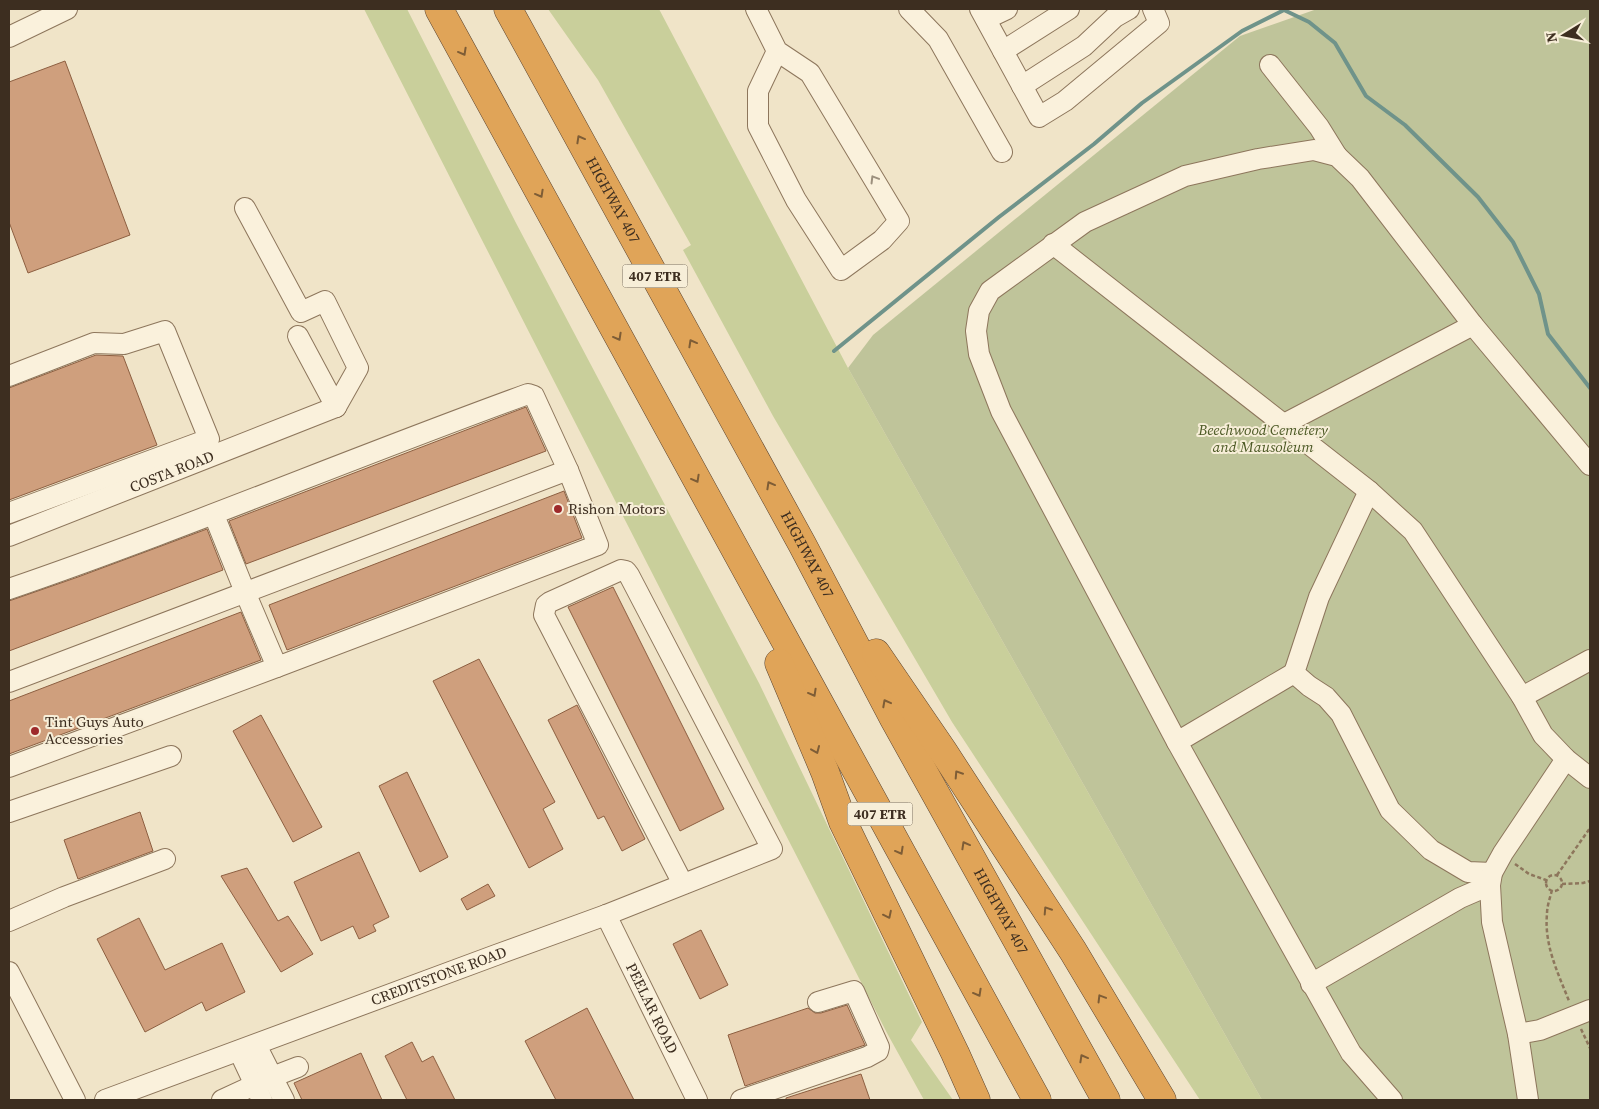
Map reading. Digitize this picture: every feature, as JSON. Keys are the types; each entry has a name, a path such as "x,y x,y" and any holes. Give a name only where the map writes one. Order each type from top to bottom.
{"highway":[{"name":"407 ETR","path":"439,9 1037,1100"},
{"name":"HIGHWAY 407","path":"508,9 802,544 894,719 1106,1100"},
{"path":"722,528 825,772 843,822 976,1100"},
{"path":"802,544 943,751 1057,926 1162,1100"}],"street":[{"path":"9,37 68,9"},
{"path":"756,9 777,51 810,73 899,221 882,240 841,270 796,200 758,126 758,91 777,51"},
{"path":"909,9 938,39 1002,152"},
{"path":"1007,9 983,14 1038,117 1066,101 1159,23 1153,9"},
{"path":"1003,51 1069,9"},
{"path":"1022,86 1084,46 1129,9"},
{"path":"1270,65 1319,127 1337,156 1360,178 1473,324 1590,464"},
{"path":"1337,156 1314,150 1258,158 1185,176 1086,222 990,291 979,311 976,331 979,354 1002,412 1177,742 1351,1053 1392,1100"},
{"path":"245,208 301,312 325,301 358,368 336,407"},
{"path":"1053,244 1370,491 1413,531 1522,697 1543,735 1566,759 1590,778"},
{"path":"1284,424 1473,324"},
{"path":"9,376 94,343 124,344 165,331 209,439 9,513"},
{"path":"298,336 336,407"},
{"path":"9,589 214,515 528,394 534,396 568,470 598,545 9,767"},
{"name":"COSTA ROAD","path":"9,536 336,407"},
{"path":"9,682 568,470"},
{"path":"1177,742 1294,673 1319,598 1370,491"},
{"path":"214,515 277,667"},
{"name":"CREDITSTONE ROAD","path":"105,1100 606,915 772,849 626,571 621,570 550,602 546,605 544,615 682,884"},
{"path":"1522,697 1590,660"},
{"path":"1294,673 1326,697 1341,714 1390,810 1431,850 1468,872 1491,879"},
{"path":"9,812 171,756"},
{"path":"1528,1100 1518,1034 1492,922 1491,879 1503,853 1566,759"},
{"path":"9,921 64,897 164,859"},
{"path":"1311,984 1491,879"},
{"name":"PEELAR ROAD","path":"606,915 697,1100"},
{"path":"9,972 75,1100"},
{"path":"741,1100 867,1057 878,1050 879,1047 854,991 818,1002"},
{"path":"1518,1034 1540,1030 1583,1013"},
{"path":"248,1048 263,1087 284,1100"},
{"path":"222,1100 263,1087 298,1067"}],"path":[{"path":"1557,875 1590,828"},
{"path":"1503,853 1530,874 1546,880"},
{"path":"1552,875 1557,875 1562,878 1562,884 1558,890 1552,890 1548,888 1546,880 1552,875"},
{"path":"1562,884 1590,881"},
{"path":"1552,890 1547,913 1547,937 1552,960 1583,1013 1590,1048"}],"green space":[{"path":"364,9 407,9 516,223 759,683 922,1022 911,1040 953,1100 924,1100 887,1033"},
{"path":"548,9 659,9 848,368 1262,1100 1200,1100 952,722 773,416 683,250 691,245 598,80"},
{"name":"Beechwood Cemetery and Mausoleum","path":"1317,9 1590,9 1590,1100 1262,1100 848,368 873,335 1240,36"}],"building":[{"path":"65,61 130,235 28,273 9,222 9,82"},
{"path":"96,355 123,356 157,445 9,500 9,388"},
{"path":"526,407 546,451 246,564 229,521"},
{"path":"564,491 582,538 287,650 269,605"},
{"path":"207,529 223,570 9,651 9,601"},
{"path":"613,587 724,809 680,831 568,607"},
{"path":"241,612 261,660 9,754 9,701"},
{"path":"479,659 555,802 543,809 563,849 529,868 433,681"},
{"path":"577,705 645,839 622,851 604,816 598,819 548,720"},
{"path":"261,715 322,827 293,842 233,731"},
{"path":"407,772 448,857 420,872 379,786"},
{"path":"140,812 153,851 78,879 64,840"},
{"path":"359,852 389,917 373,925 376,931 359,939 353,926 321,941 294,882"},
{"path":"247,868 278,921 288,916 313,954 281,972 221,876"},
{"path":"488,884 495,896 467,910 461,899"},
{"path":"139,918 165,970 222,943 245,992 206,1011 202,1002 145,1032 97,939"},
{"path":"701,930 728,985 700,999 673,944"},
{"path":"847,1005 865,1045 745,1086 728,1035 808,1008 815,1013 821,1013"},
{"path":"587,1008 634,1100 556,1100 525,1041"},
{"path":"412,1042 422,1062 433,1056 455,1100 407,1100 385,1056"},
{"path":"361,1053 382,1100 302,1100 294,1083"},
{"path":"861,1074 870,1100 786,1100 786,1098"}],"waterway":[{"path":"834,351 999,217 1094,144 1142,103 1242,31 1284,10 1309,22 1335,43 1366,96 1405,125 1478,197 1513,242 1539,294 1548,334 1590,388"}],"place":[{"name":"Rishon Motors","path":"558,509"},
{"name":"Tint Guys Auto Accessories","path":"35,731"}]}
